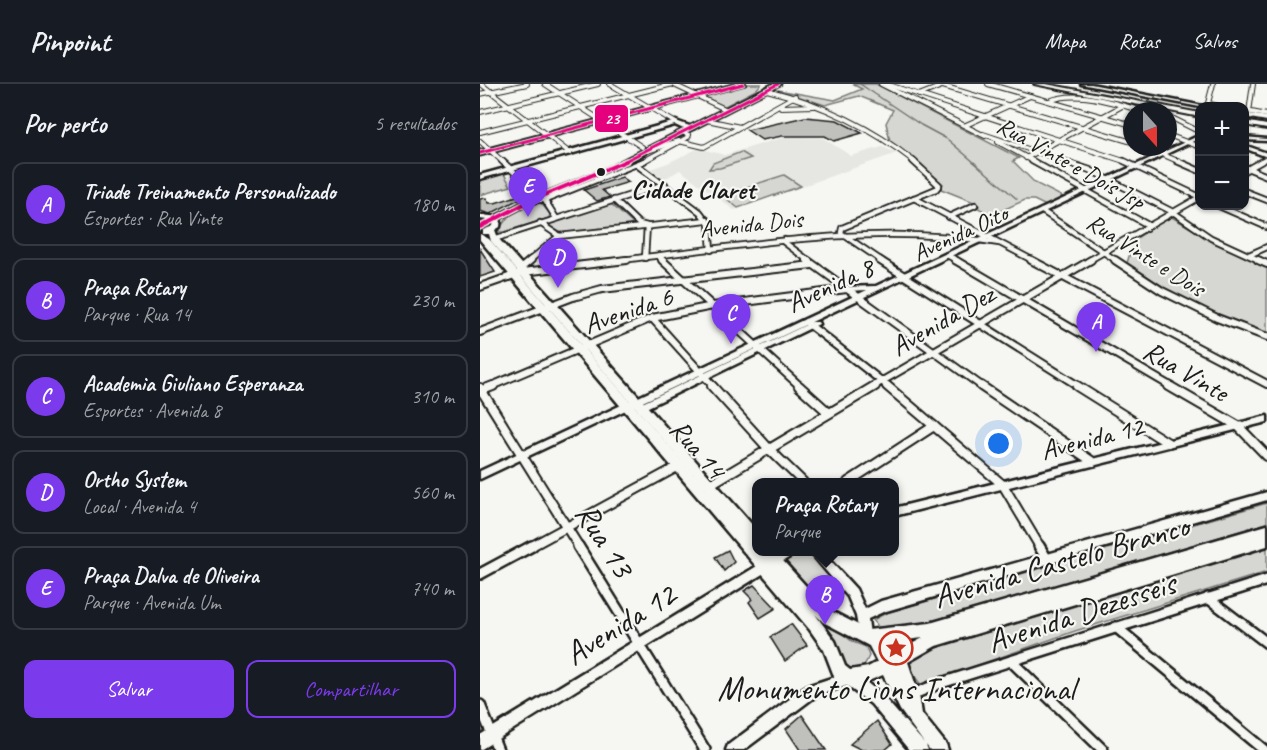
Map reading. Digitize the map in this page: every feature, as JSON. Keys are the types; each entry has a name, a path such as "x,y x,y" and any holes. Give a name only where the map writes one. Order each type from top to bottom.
{"highway":[{"path":"1037,84 1195,114"},
{"path":"1060,84 1195,107"},
{"path":"1070,84 1120,96"},
{"path":"1249,115 1267,118"},
{"path":"1249,124 1267,127"}],"main road":[{"path":"480,153 740,84"},
{"path":"762,84 776,85"},
{"path":"762,84 762,87 767,90"},
{"path":"484,218 530,201 641,151 725,108 757,90 762,84"},
{"path":"1083,84 1195,107"},
{"path":"725,108 734,106 776,85"},
{"path":"683,130 692,128 714,114"},
{"path":"480,177 676,123 683,130"},
{"path":"480,227 484,218 537,193 641,151"},
{"path":"480,235 493,234 499,222 484,218"},
{"name":"Rua 14","path":"493,234 520,272 583,347 752,533"},
{"name":"Rua 14","path":"480,235 520,272"},
{"name":"Rua 14","path":"635,405 680,466 752,541"},
{"name":"Avenida Castelo Branco","path":"850,678 870,674 931,635 1267,530"},
{"name":"Avenida Castelo Branco","path":"866,636 931,635 1267,540"},
{"name":"Rua 14","path":"769,559 828,618 866,636"},
{"name":"Rua 14","path":"769,559 830,646 839,671 876,699 920,750"},
{"path":"866,636 893,661 911,695 914,718"},
{"path":"893,661 905,705 940,750"}],"street":[{"path":"481,84 570,153"},
{"path":"480,94 527,84"},
{"path":"545,84 626,138 641,151 679,141 704,147 795,96"},
{"path":"480,112 598,84"},
{"path":"610,84 676,123"},
{"path":"480,132 673,84 725,108"},
{"name":"Rua Vinte e Dois Jsp","path":"881,84 966,125 1086,193 1148,225"},
{"path":"886,84 1139,167 1195,195"},
{"path":"936,84 1123,139"},
{"path":"988,84 1123,123"},
{"path":"1208,102 1212,84"},
{"path":"1248,102 1253,84"},
{"path":"910,99 945,85"},
{"path":"767,90 795,96 821,106 893,146 937,183 937,188 842,228 843,234 906,278 1168,443"},
{"path":"966,125 1030,96"},
{"path":"1049,101 1057,97 1071,96 1122,106"},
{"path":"772,109 798,105 821,106"},
{"path":"1026,158 1122,106"},
{"path":"707,120 740,127"},
{"path":"1177,121 1195,130"},
{"path":"530,201 544,199 637,165 689,135 683,130"},
{"path":"983,134 1090,170 1112,180 1173,212 1211,238 1267,264"},
{"path":"1177,138 1195,144"},
{"path":"1249,138 1267,140"},
{"path":"480,141 537,193"},
{"name":"Avenida Oito","path":"1177,151 1195,144"},
{"path":"1249,148 1267,157"},
{"name":"Avenida Oito","path":"808,324 990,240 1163,156"},
{"path":"1167,156 1195,169"},
{"path":"1249,167 1267,157"},
{"path":"637,165 707,220 711,248"},
{"path":"1249,170 1267,176"},
{"path":"493,234 540,223 664,184"},
{"path":"1249,192 1267,200"},
{"path":"914,198 1267,384"},
{"path":"544,199 556,218"},
{"path":"614,200 639,224 647,226"},
{"name":"Avenida Dez","path":"709,485 932,351 1195,200"},
{"path":"949,217 975,205"},
{"path":"1228,210 1267,227"},
{"name":"Rua Vinte e Dois","path":"1045,212 1172,296 1217,318 1267,337"},
{"path":"480,287 520,272 559,236 707,220"},
{"path":"540,223 559,236"},
{"path":"962,223 964,235"},
{"path":"645,255 647,226"},
{"name":"Avenida Dois","path":"520,272 645,255 905,228"},
{"name":"Avenida Dois","path":"924,229 990,240"},
{"name":"Avenida Dois","path":"843,234 914,232 964,235"},
{"path":"784,240 839,289 846,299 844,304"},
{"path":"1249,255 1267,247"},
{"name":"Avenida Dois","path":"645,255 658,256 711,248"},
{"path":"658,256 829,413"},
{"name":"Rua Vinte","path":"950,257 1238,426 1267,456"},
{"path":"480,332 548,306 602,289 812,265"},
{"name":"Avenida 8","path":"480,475 703,374 808,324 844,304 860,299 882,286 906,278"},
{"path":"839,289 882,286"},
{"path":"839,289 860,299 1093,462"},
{"name":"Avenida 6","path":"480,389 652,318 713,306 839,289"},
{"path":"652,318 797,478"},
{"path":"808,324 882,381 1003,485 1047,559"},
{"name":"Rua 13","path":"480,389 705,750"},
{"name":"Avenida 12","path":"899,511 1267,419"},
{"path":"856,478 934,426"},
{"path":"480,574 680,466"},
{"path":"862,616 880,607 1267,496"},
{"path":"819,556 852,593 862,616 866,636"},
{"name":"Avenida 12","path":"480,743 769,559"},
{"name":"Avenida Dezesseis","path":"911,695 1267,580"},
{"path":"1208,598 1267,643"},
{"path":"1116,627 1264,750"},
{"path":"1011,661 1103,750"},
{"path":"733,750 812,691 850,678"},
{"path":"480,705 498,750"}],"shaded area":[{"path":"747,84 761,84 756,90 723,107 702,97"},
{"path":"852,84 876,84 1019,158 1013,161 1035,183 1063,197 1046,206 1034,200 1025,200 992,215 976,207 979,206 976,203 941,189 943,184 890,141 886,123 893,110 859,96 825,105 778,90 835,100 862,89"},
{"path":"785,137 823,138 851,156 882,147 897,153 734,210 680,170 664,179 650,169 699,148 724,155"},
{"path":"741,152 751,158 720,168 709,169 713,163"},
{"path":"504,174 511,186 480,195 480,179"},
{"path":"784,175 801,186 738,208 722,195"},
{"path":"540,202 550,214 549,218 504,232 497,232 511,213 531,203"},
{"path":"611,204 633,224 563,234 549,226 551,223"},
{"path":"1170,216 1213,241 1267,267 1267,334 1194,304 1127,263 1134,240"},
{"path":"1267,503 1267,523 921,625 879,628 873,620 886,613"},
{"path":"1267,548 1267,572 1075,631 921,685 907,662 911,657 939,647"},
{"path":"790,556 812,556 837,584 841,594 836,603 830,605 817,598 785,560"},
{"path":"787,581 815,612 853,642 866,647 869,656 863,668 854,671 845,668"}],"building":[{"path":"805,117 837,120 862,133 834,141 825,136 782,136 762,140 747,130"},
{"path":"622,177 629,182 602,190 610,197 597,201 584,190"},
{"path":"520,195 521,198 490,214 480,211 480,199 486,198 489,203 495,203"},
{"path":"480,249 495,272 480,277"},
{"path":"728,550 734,562 724,571 715,557"},
{"path":"754,585 776,608 760,618 749,602 752,599 744,591"},
{"path":"791,624 807,645 785,661 770,637"},
{"path":"802,715 826,750 800,750 786,729"},
{"path":"877,721 892,744 885,750 862,750 850,744"}],"waterway":[{"path":"860,84 921,125 947,139 1017,199"}],"transit line":[{"name":"23","path":"480,153 743,84"},
{"name":"23","path":"480,227 530,201 614,167 778,84"}],"place":[{"name":"Praça Dalva de Oliveira","path":"528,217"},
{"name":"Ortho System","path":"558,288"},
{"name":"Academia Giuliano Esperanza","path":"731,344"},
{"name":"Triade Treinamento Personalizado","path":"1096,352"},
{"name":"Praça Rotary","path":"825,625"},
{"name":"Monumento Lions Internacional","path":"896,648"}],"district":[{"name":"Cidade Claret","path":"693,189"}]}
